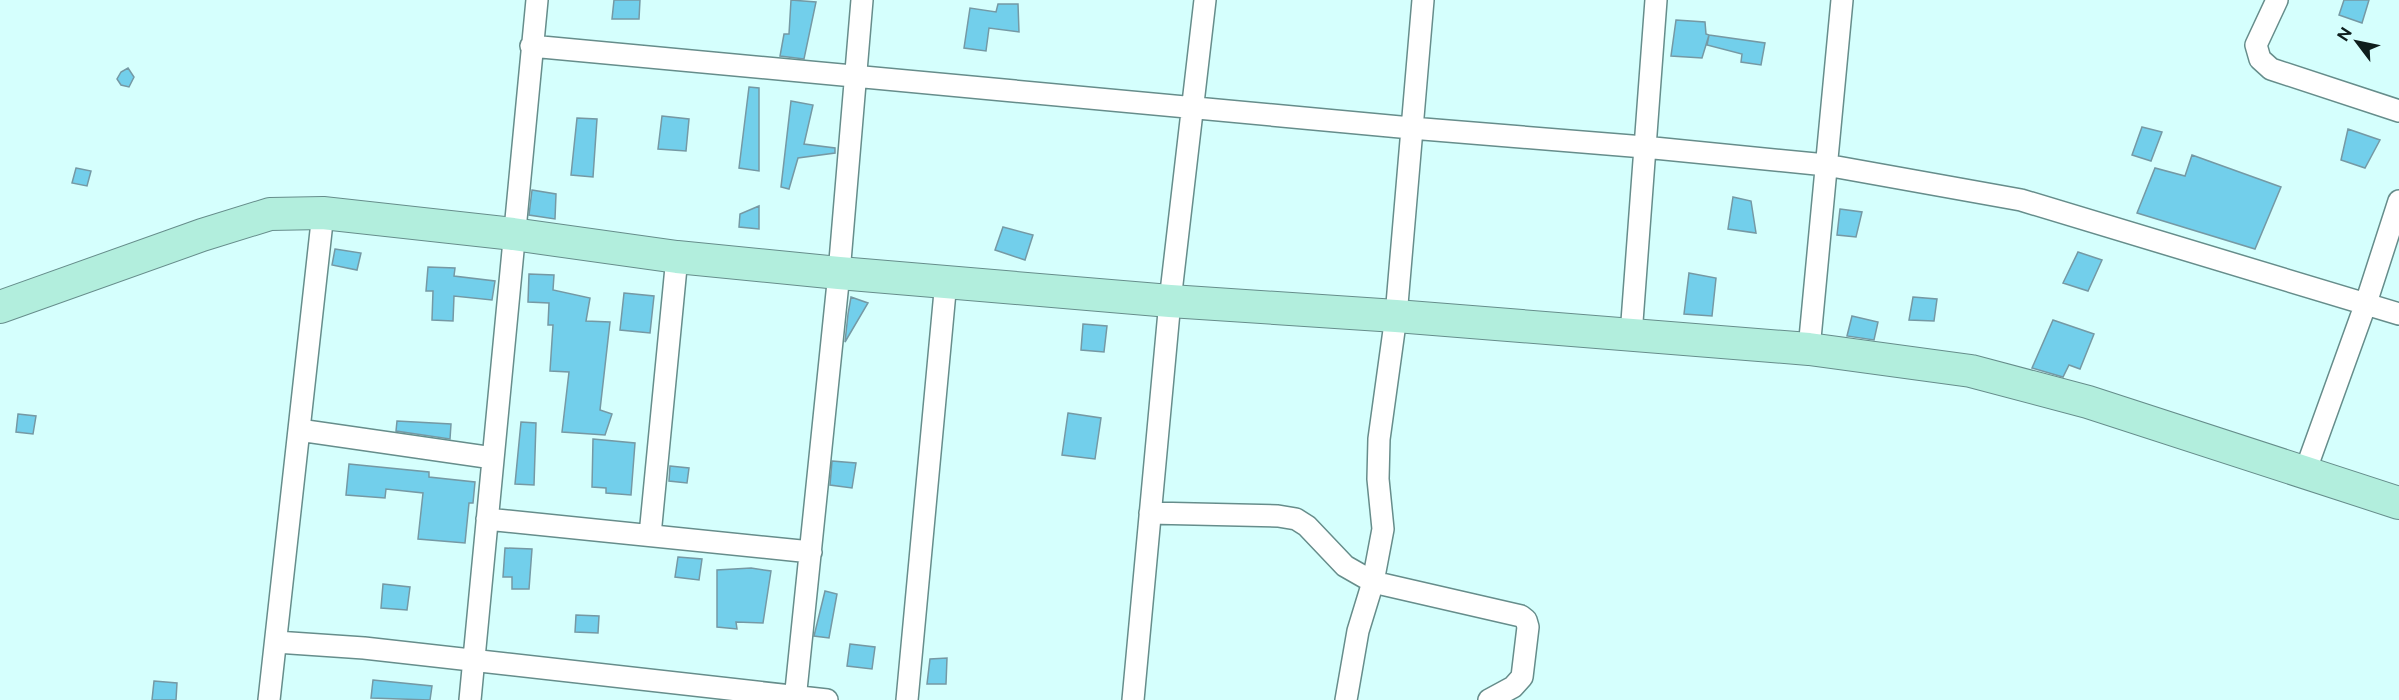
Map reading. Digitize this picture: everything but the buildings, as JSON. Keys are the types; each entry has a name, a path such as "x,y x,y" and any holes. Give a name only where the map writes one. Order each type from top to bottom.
{"main road":[{"path":"0,307 270,214 323,213 513,234 677,257 839,273 1170,301 1396,316 1809,349 1971,371 2088,402 2399,503"}],"street":[{"path":"470,700 537,0"},
{"path":"796,698 839,273 862,0"},
{"path":"1133,700 1170,301 1205,0"},
{"path":"1346,700 1358,631 1372,582 1383,528 1378,479 1379,439 1396,316 1410,128 1423,0"},
{"path":"1631,335 1656,0"},
{"path":"1809,349 1842,0"},
{"path":"2277,0 2256,45 2260,59 2271,69 2399,111"},
{"path":"531,46 855,78 1826,165 2021,200 2399,314"},
{"path":"2305,472 2366,303 2399,201"},
{"path":"269,700 323,213"},
{"path":"650,536 677,257"},
{"path":"907,700 945,281"},
{"path":"299,430 493,458"},
{"path":"1150,513 1278,516 1296,519 1307,526 1345,566 1372,582 1521,616 1526,620 1528,627 1522,677 1513,687 1489,700"},
{"path":"487,519 811,552"},
{"path":"276,642 364,648 827,700"}]}
